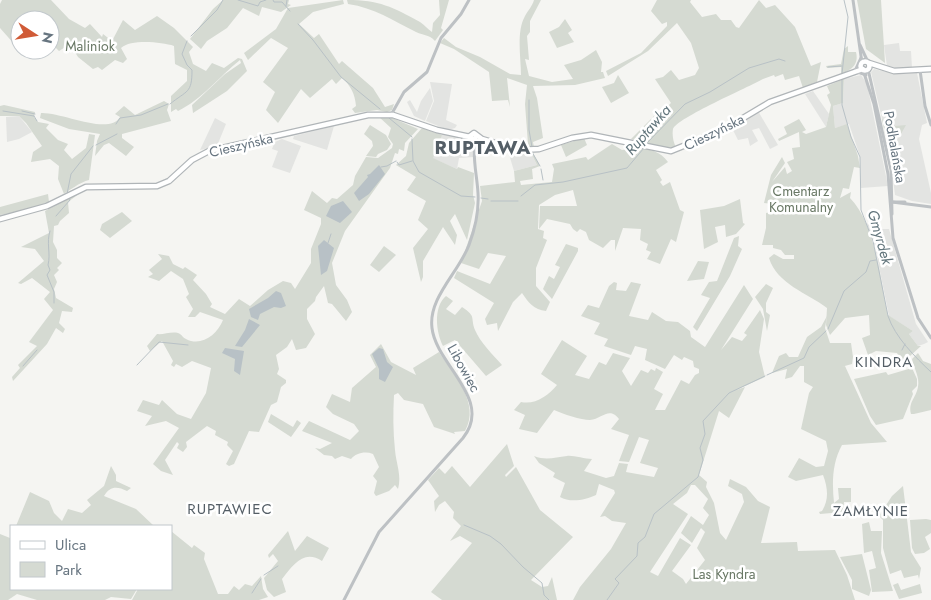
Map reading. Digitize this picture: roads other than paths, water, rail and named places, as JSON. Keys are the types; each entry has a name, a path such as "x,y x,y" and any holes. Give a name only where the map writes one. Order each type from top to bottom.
{"main road":[{"path":"868,67 894,71 931,69"},
{"name":"Cieszyńska","path":"0,218 48,206 86,187 157,186 173,179 198,156 211,150 368,115 393,115 437,130 464,135 507,148 529,150 591,134 667,151 681,148 723,130 770,102 868,67"}],"street":[{"path":"393,115 396,104 411,84 427,72 440,38 461,14 469,0"},
{"path":"853,0 860,44 868,67 854,71"},
{"path":"854,71 863,56"},
{"name":"Podhalańska","path":"868,67 893,201 891,230 918,318 931,338"},
{"path":"920,70 925,106 931,125"},
{"name":"Libowiec","path":"344,600 380,530 462,438 470,424 472,410 469,397 437,343 432,324 435,307 471,239 478,201 474,138"},
{"path":"893,201 931,207"}],"waterway":[{"name":"Ruptawka","path":"191,36 217,10 223,0"},
{"name":"Ruptawka","path":"238,0 258,6 260,2 266,0"},
{"name":"Ruptawka","path":"273,0 274,2 282,2 290,11"},
{"name":"Ruptawka","path":"286,6 287,0"},
{"name":"Ruptawka","path":"842,74 848,17 844,0"},
{"name":"Ruptawka","path":"298,24 313,40 341,77 380,109"},
{"name":"Ruptawka","path":"170,104 190,88 192,70 187,65 182,54 187,41"},
{"name":"Ruptawka","path":"646,144 685,104 710,92 749,68 779,59 785,61"},
{"name":"Ruptawka","path":"828,67 842,66"},
{"name":"Gmyrdek","path":"842,78 842,105 851,137 860,157 861,210 873,241 888,316 900,339 931,372"},
{"path":"529,100 529,130 532,147"},
{"name":"Ruptawka","path":"116,124 120,118 141,115 168,104"},
{"path":"3,111 34,116"},
{"path":"22,111 35,114"},
{"path":"34,116 37,121"},
{"name":"Ruptawka","path":"389,118 412,137"},
{"name":"Ruptawka","path":"96,145 117,134"},
{"name":"Ruptawka","path":"412,139 413,161 419,172 461,196 475,197"},
{"name":"Ruptawka","path":"67,194 71,174 93,146"},
{"name":"Ruptawka","path":"521,196 535,185 563,182 627,168 644,148"},
{"path":"532,152 540,166"},
{"path":"381,167 396,161"},
{"path":"397,162 399,165 412,161"},
{"path":"541,169 543,180"},
{"name":"Ruptawka","path":"56,216 70,200 69,198"},
{"name":"Ruptawka","path":"481,198 488,199"},
{"name":"Ruptawka","path":"491,201 518,201"},
{"name":"Ruptawka","path":"50,231 48,240 48,265 50,270 47,275 54,292 54,303"},
{"path":"328,243 331,234"},
{"path":"828,329 844,291 866,272 870,261 876,260"},
{"path":"767,375 804,358 809,347 826,331"},
{"path":"137,365 159,342 188,345"},
{"name":"Gmyrdek","path":"902,350 905,344"},
{"name":"Ruptawka","path":"23,366 37,350"},
{"path":"607,600 619,583 615,579 637,556 638,543 645,537 654,514 698,477 703,460 700,448 705,434 703,421 729,393 765,376"},
{"path":"464,525 490,536 501,544 523,567 542,583 544,595 549,600"},
{"path":"264,575 278,566"},
{"path":"252,593 261,579"}],"district":[{"name":"RUPTAWA","path":"483,147"},
{"name":"KINDRA","path":"884,362"},
{"name":"RUPTAWIEC","path":"230,509"},
{"name":"ZAMŁYNIE","path":"871,511"}],"park label":[{"name":"Maliniok","path":"90,46"},
{"name":"Cmentarz Komunalny","path":"801,200"},
{"name":"Las Kyndra","path":"724,574"}]}
